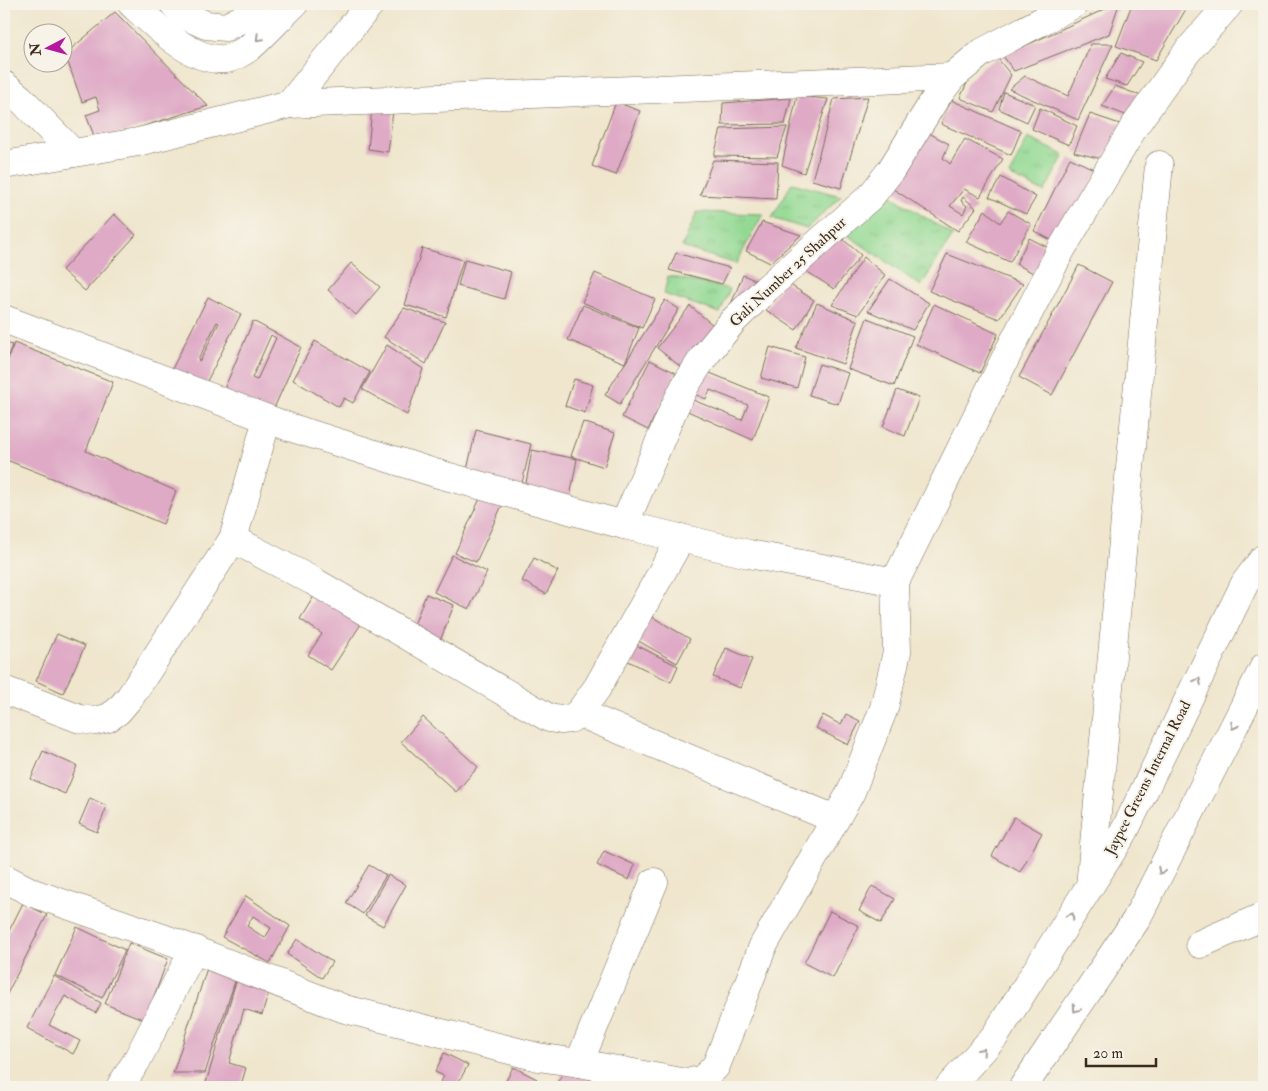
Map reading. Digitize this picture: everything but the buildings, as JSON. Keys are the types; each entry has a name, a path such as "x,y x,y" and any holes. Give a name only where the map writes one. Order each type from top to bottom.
{"street":[{"path":"132,4 164,34 189,49 210,58 228,59 249,48 294,4"},
{"path":"174,4 186,16 206,25 226,27 243,18 256,4"},
{"path":"290,104 370,4"},
{"name":"Gali Number 25 Shahpur","path":"624,525 685,386 703,358 734,321 766,289 871,196 891,170 935,99 949,81 981,53 1074,4"},
{"path":"4,878 33,893 194,950 345,1009 538,1057 688,1083 704,1079 716,1066 763,946 851,792 884,708 897,652 895,582 1008,352 1061,250 1134,127 1187,52 1229,4"},
{"path":"4,165 138,142 290,104 949,81"},
{"path":"4,85 20,98 73,153"},
{"path":"1090,886 1159,165"},
{"path":"4,319 289,427 435,473 624,525 748,554 895,582"},
{"path":"4,690 80,719 95,721 108,718 118,711 130,697 233,539 267,419"},
{"path":"233,539 312,581 549,718 561,720 570,719 579,713 597,688 680,538"},
{"name":"Jaypee Greens Internal Road","path":"949,1087 995,1036 1124,832 1246,583 1264,558"},
{"path":"1023,1087 1136,920 1264,667"},
{"path":"579,713 835,819"},
{"path":"579,1063 654,882"},
{"path":"1200,944 1264,916"},
{"path":"120,1087 136,1062 194,950"}],"green space":[{"path":"1028,138 1064,155 1044,192 1009,175"},
{"path":"792,183 841,196 807,229 772,218"},
{"path":"885,192 953,235 921,286 843,232"},
{"path":"697,212 763,214 736,264 682,247"},
{"path":"668,276 730,289 720,313 664,294"}]}
